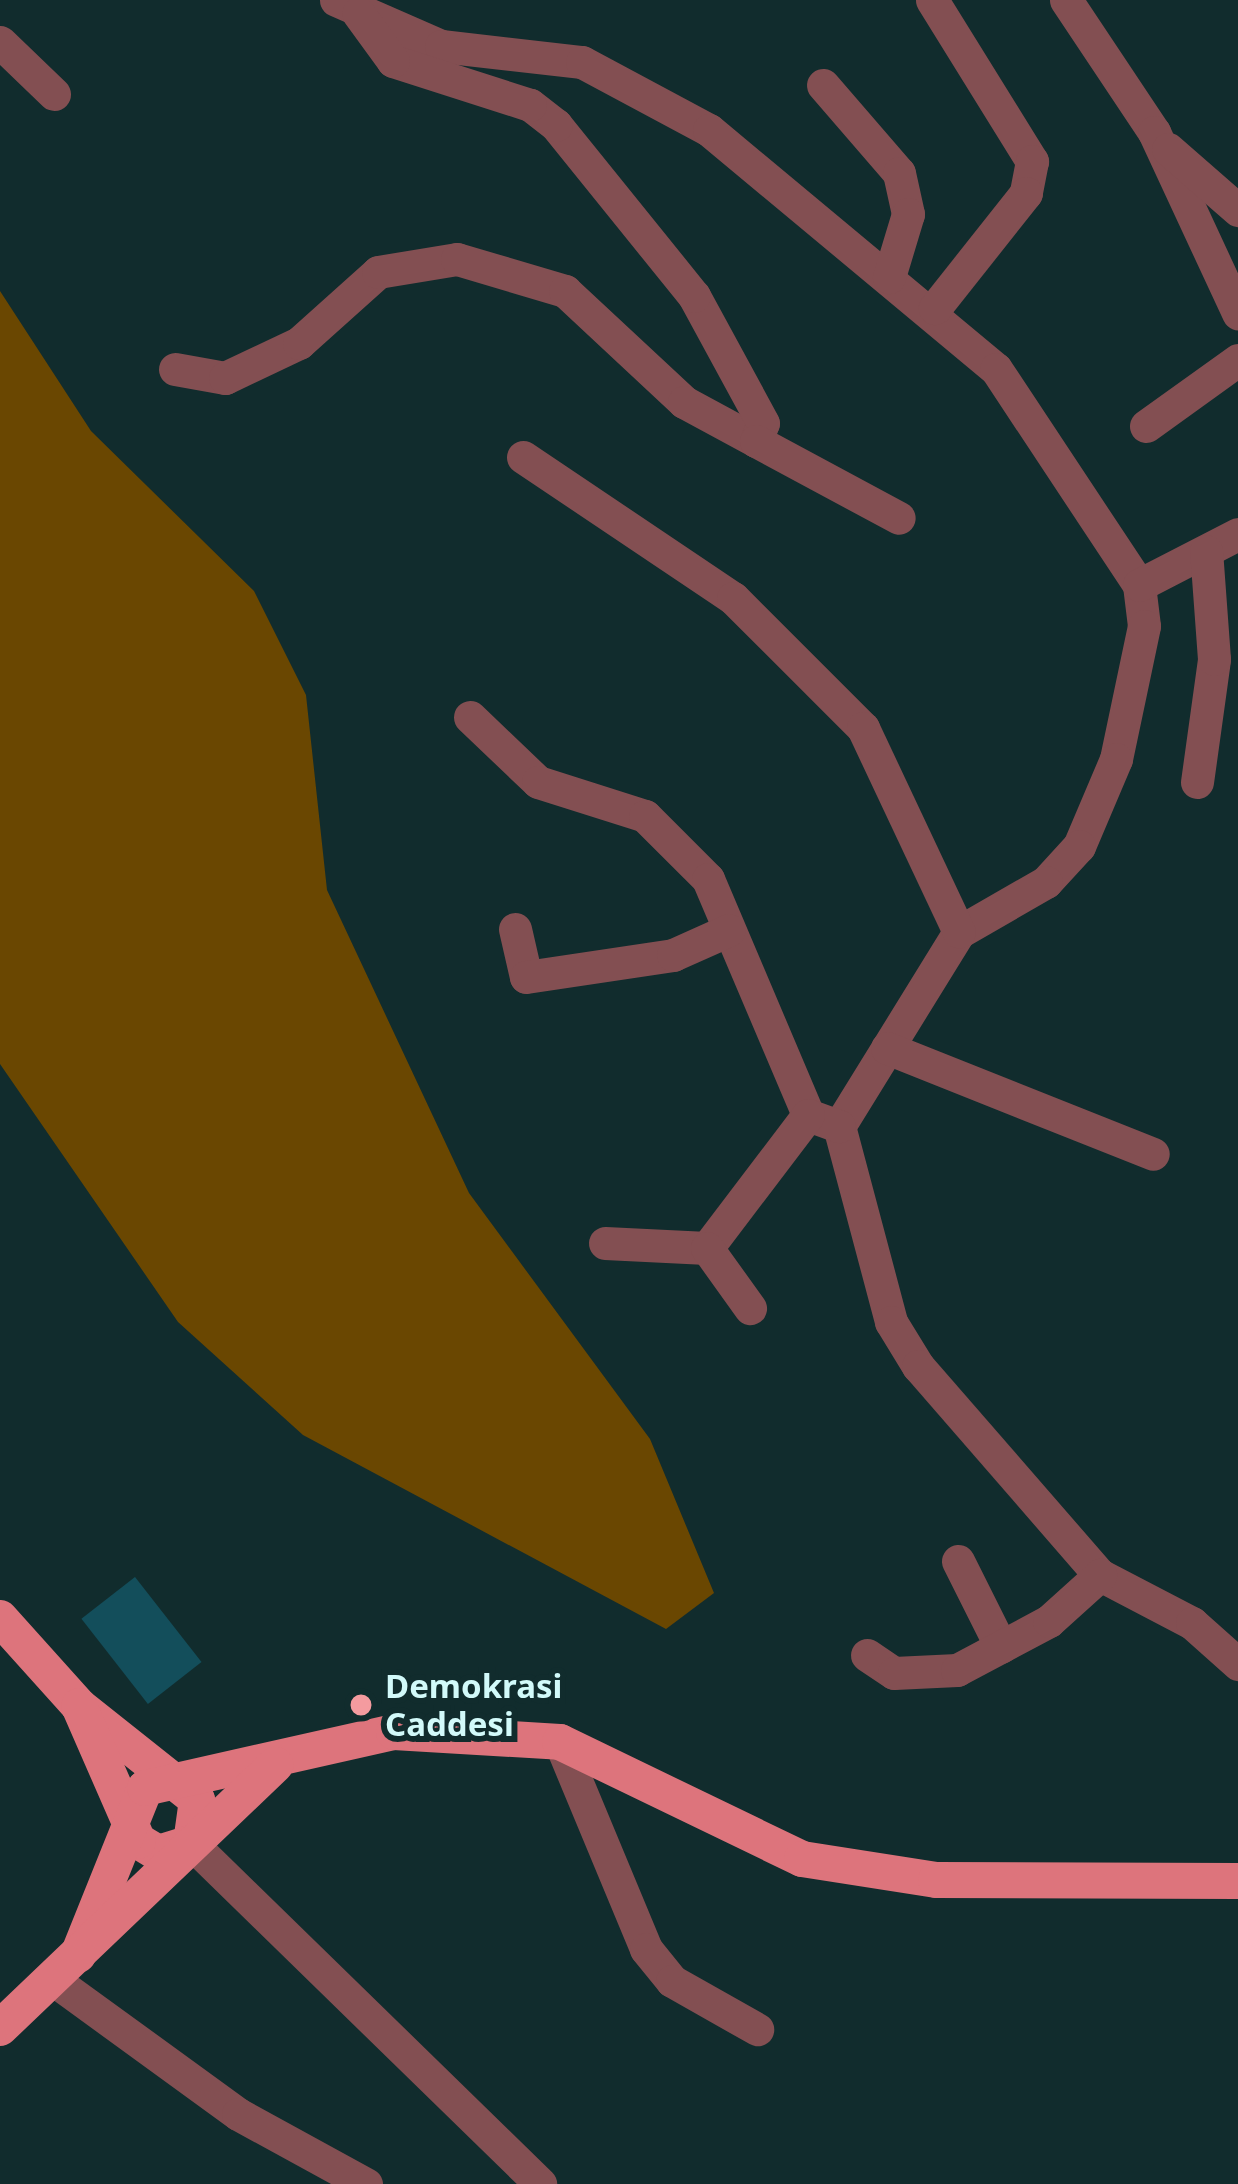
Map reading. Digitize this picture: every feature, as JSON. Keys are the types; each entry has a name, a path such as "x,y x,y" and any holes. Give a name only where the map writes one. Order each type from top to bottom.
{"main road":[{"path":"0,1618 79,1706 180,1784 200,1810 191,1843"},
{"path":"79,1706 130,1819 158,1852 191,1843"},
{"path":"65,1966 116,1880 130,1819 145,1788 278,1762 394,1732 560,1742 802,1859 936,1880 1238,1881"},
{"path":"0,2028 278,1762"}],"street":[{"path":"932,0 1032,161 1026,194 935,308"},
{"path":"1066,0 1154,132 1238,313"},
{"path":"352,5 442,46 581,62 709,130 889,277 935,308 996,369 1139,585 1144,626 1116,759 1079,846 1046,883 959,932 887,1048 706,1248"},
{"path":"352,5 393,61 530,105 556,125 694,296 763,423 756,441"},
{"path":"0,41 54,94"},
{"path":"823,86 899,172 908,214 889,277"},
{"path":"1154,132 1238,210"},
{"path":"175,369 225,378 299,343 378,272 457,259 565,291 683,402 899,518"},
{"path":"1146,426 1238,361"},
{"path":"523,457 733,598 863,728 959,932"},
{"path":"1139,585 1238,534"},
{"path":"1197,782 1214,659 1206,550"},
{"path":"470,717 538,782 645,816 708,879 824,1120 891,1322 1100,1575 1192,1623 1238,1664"},
{"path":"515,929 526,977 673,955 729,930"},
{"path":"887,1048 1153,1154"},
{"path":"605,1243 706,1248"},
{"path":"706,1248 751,1308"},
{"path":"958,1561 1000,1647"},
{"path":"867,1655 927,1678 1000,1647 1100,1575"},
{"path":"560,1742 646,1948 672,1981 757,2029"},
{"path":"191,1843 539,2184"},
{"path":"65,1966 238,2114 366,2184"}],"shaded area":[{"path":"0,291 91,431 254,591 306,695 327,890 469,1193 650,1439 714,1593 666,1629 303,1435 178,1322 0,1064"}],"building":[{"path":"135,1577 201,1662 148,1704 81,1619"}],"place":[{"name":"Demokrasi Caddesi","path":"361,1705"}]}
